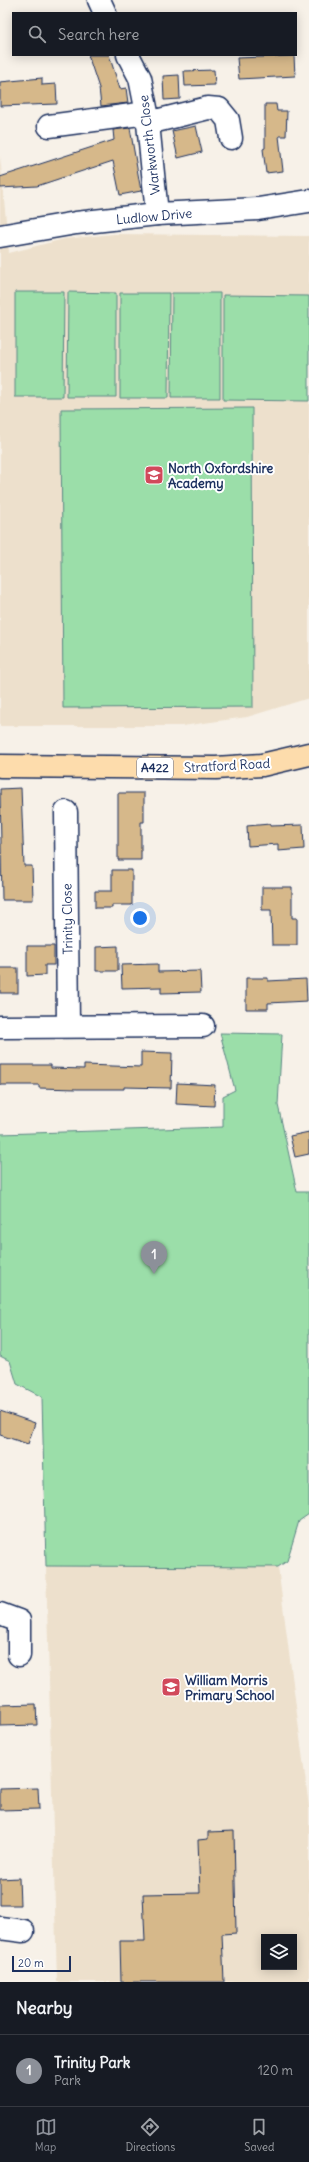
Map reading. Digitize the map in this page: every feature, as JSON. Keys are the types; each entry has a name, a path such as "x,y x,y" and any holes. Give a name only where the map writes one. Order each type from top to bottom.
{"main road":[{"name":"Stratford Road","path":"0,766 216,768 262,765 309,754"}],"street":[{"path":"99,0 105,12"},
{"name":"Warkworth Close","path":"129,56 140,78 148,118 157,214"},
{"path":"49,126 148,118 208,108 219,108 228,120 231,138"},
{"name":"Ludlow Drive","path":"0,236 76,223 157,214 258,209 309,201"},
{"name":"Trinity Close","path":"66,812 68,1026"},
{"path":"0,1027 203,1026"},
{"path":"0,1614 19,1622 19,1655"},
{"path":"0,1928 23,1930"}],"shaded area":[{"name":"North Oxfordshire Academy","path":"0,156 9,253 64,239 114,234 309,236 309,698 247,717 182,726 0,726"},
{"name":"William Morris Primary School","path":"46,1566 278,1567 309,1807 309,1982 57,1982"}],"green space":[{"path":"15,292 64,292 63,397 15,397"},
{"path":"68,292 116,293 116,397 67,397"},
{"path":"120,293 169,293 168,398 120,398"},
{"path":"172,293 220,293 220,398 171,398"},
{"path":"223,295 309,296 309,401 223,400"},
{"path":"252,408 253,707 63,708 61,409"},
{"path":"220,1033 282,1034 278,1105 297,1192 309,1192 309,1514 299,1521 287,1561 278,1567 46,1566 42,1397 17,1384 10,1361 0,1356 0,1134 223,1127 223,1096 235,1090"}],"building":[{"path":"88,56 109,56 120,89 126,88 128,103 101,106 99,88"},
{"path":"294,56 295,76 239,79 237,58"},
{"path":"214,70 215,85 185,86 184,71"},
{"path":"179,75 180,99 164,100 163,76"},
{"path":"42,78 42,85 56,84 57,104 0,106 0,82"},
{"path":"265,104 276,104 277,111 287,111 286,136 279,136 283,171 266,173 263,149 265,148"},
{"path":"196,126 202,152 178,158 172,131"},
{"path":"130,128 141,191 120,195 113,161 37,186 0,188 0,177 114,140 113,130"},
{"path":"21,788 24,866 32,866 33,900 2,900 0,789"},
{"path":"118,793 144,793 144,822 141,822 141,860 118,860"},
{"path":"270,824 270,826 303,825 304,849 278,851 278,844 248,846 247,826"},
{"path":"112,870 132,870 132,905 112,905 112,908 95,908 95,891 112,891"},
{"path":"262,887 292,887 292,918 297,918 297,945 272,945 271,910 262,910"},
{"path":"27,946 54,946 54,965 45,965 45,975 27,976"},
{"path":"118,946 118,971 96,971 96,947"},
{"path":"158,964 158,972 200,971 201,992 161,993 161,987 122,988 121,965"},
{"path":"0,968 18,968 18,993 0,993"},
{"path":"246,978 268,978 268,981 306,979 307,1001 268,1003 268,1009 246,1009"},
{"path":"141,1052 172,1053 171,1088 124,1087 124,1089 77,1089 39,1088 39,1085 0,1085 0,1065 51,1065 51,1068 84,1069 84,1065 141,1067"},
{"path":"177,1083 215,1085 214,1106 176,1104"},
{"path":"309,1132 309,1154 295,1157 290,1136"},
{"path":"0,1411 35,1423 28,1444 0,1435"},
{"path":"36,1704 37,1725 0,1726 0,1705"},
{"path":"38,1788 39,1809 0,1810 0,1789"},
{"path":"234,1831 236,1933 222,1934 224,1982 121,1982 120,1941 145,1941 143,1894 200,1893 198,1840 208,1839 208,1832"},
{"path":"19,1878 20,1905 0,1905 0,1879"}],"place":[{"name":"North Oxfordshire Academy","path":"154,475"},
{"name":"Trinity Park","path":"154,1274"},
{"name":"William Morris Primary School","path":"171,1687"}]}
